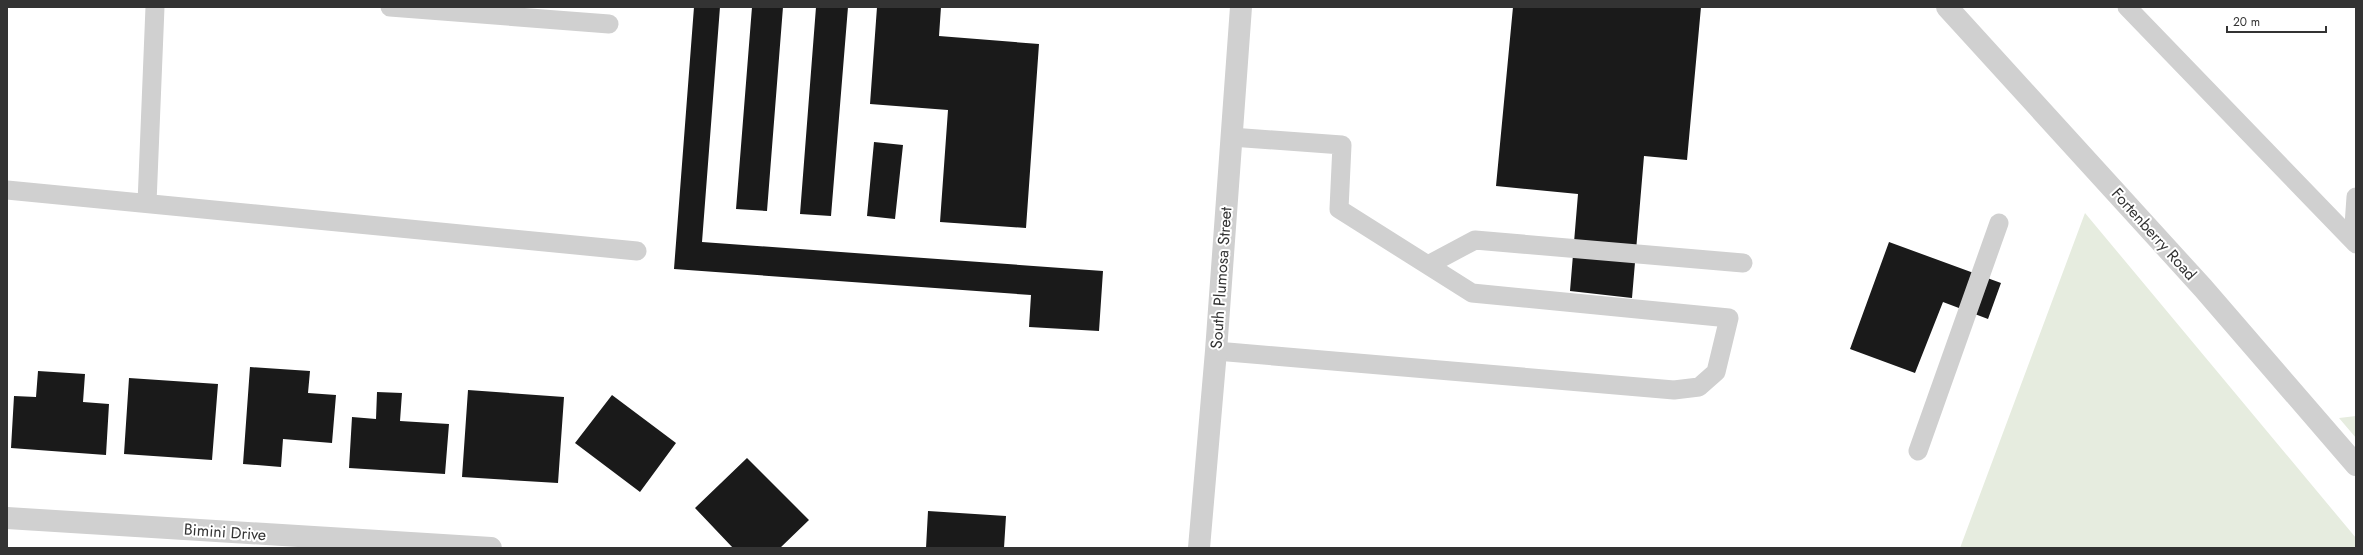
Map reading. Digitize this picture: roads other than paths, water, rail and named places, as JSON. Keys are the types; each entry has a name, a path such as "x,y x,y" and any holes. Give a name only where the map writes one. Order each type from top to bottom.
{"street":[{"name":"South Plumosa Street","path":"1199,548 1216,351 1241,7"},
{"name":"Fortenberry Road","path":"1947,7 2203,288 2356,465"},
{"name":"Bimini Drive","path":"7,518 491,548"}],"lane":[{"path":"147,203 155,7"},
{"path":"390,7 609,24"},
{"path":"2127,7 2354,242"},
{"path":"1216,351 1674,390 1699,387 1716,372 1729,318 1472,293 1339,210 1342,145 1231,137"},
{"path":"7,190 637,251"},
{"path":"2354,242 2356,197"},
{"path":"1918,451 1999,223"},
{"path":"1428,265 1475,240 1743,263"}]}
